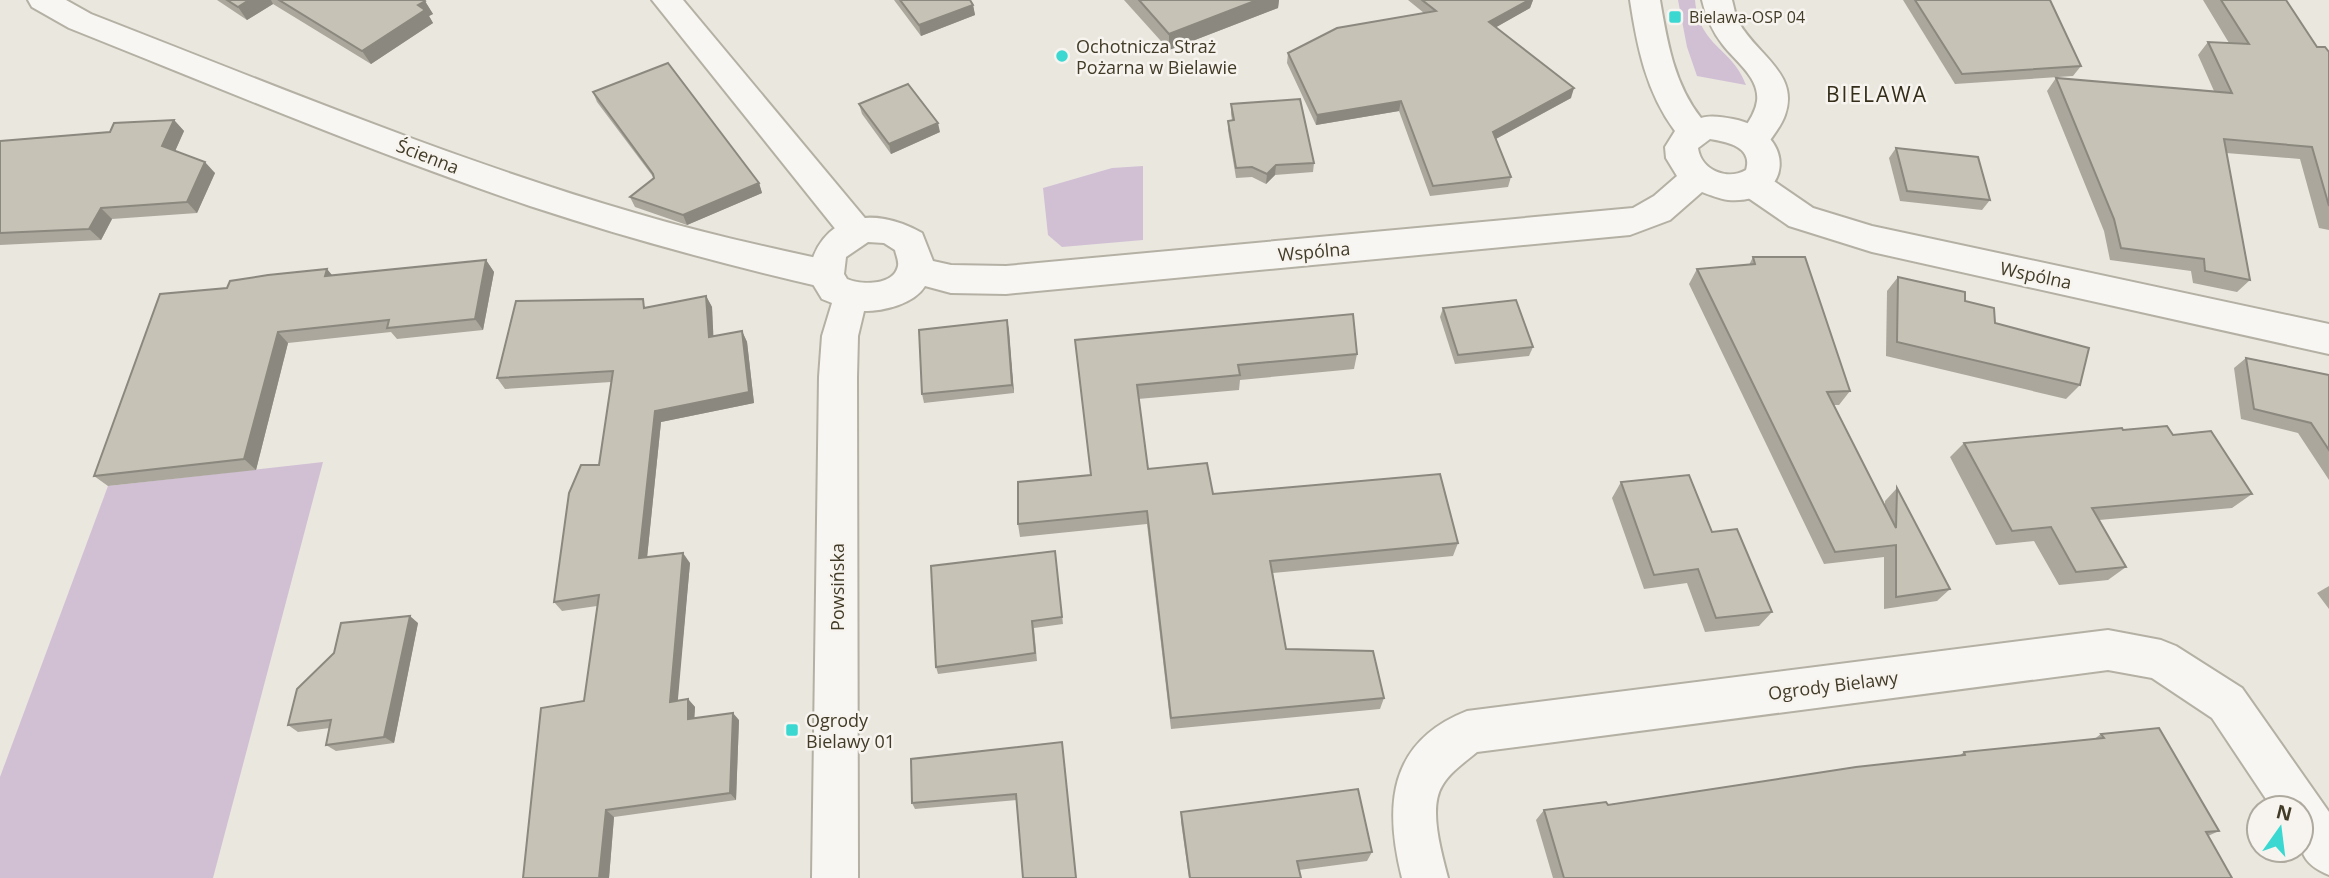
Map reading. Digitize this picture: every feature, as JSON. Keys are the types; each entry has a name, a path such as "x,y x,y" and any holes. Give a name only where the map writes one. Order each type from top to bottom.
{"street":[{"name":"Ścienna","path":"43,0 80,21 512,189 839,286"},
{"path":"667,0 857,232"},
{"path":"1645,0 1657,66 1686,122 1694,131"},
{"path":"1717,0 1718,11 1728,34 1768,76 1772,88 1773,112 1768,124 1753,140"},
{"path":"1708,127 1724,128 1753,140 1766,159 1767,169 1753,184 1726,187 1698,177 1687,167 1682,157 1681,147 1686,138 1694,131 1708,127"},
{"name":"Wspólna","path":"915,270 951,279 1006,280 1630,222 1645,219 1664,208 1698,177"},
{"name":"Wspólna","path":"1753,184 1801,216 1872,239 2329,339"},
{"path":"878,229 902,235 916,251 915,270 903,286 893,292 868,299 839,286 826,263 830,252 839,242 857,232 878,229"},
{"name":"Powsińska","path":"835,878 838,377 840,333 845,311 839,286"},
{"name":"Ogrody Bielawy","path":"1425,878 1413,831 1417,790 1431,764 1467,732 2108,650 2161,660 2227,704 2289,794"},
{"name":"Ogrody Bielawy","path":"2315,832 2329,852"}],"shaded area":[{"path":"1678,0 1695,0 1698,16 1709,38 1733,63 1746,85 1697,76 1687,47"},
{"path":"1143,166 1143,240 1062,247 1048,235 1043,188 1112,168"},
{"path":"323,462 213,878 0,878 0,777 108,486"}],"building":[{"path":"227,0 249,0 238,7"},
{"path":"279,0 424,0 418,5 425,10 362,51"},
{"path":"900,0 970,0 973,5 919,25"},
{"path":"1139,0 1257,0 1169,34"},
{"path":"1422,0 1529,0 1489,22 1574,88 1493,132 1511,177 1433,186 1401,101 1317,115 1288,53 1337,28 1436,11"},
{"path":"1915,0 2050,0 2081,66 1962,74"},
{"path":"2221,0 2286,0 2317,47 2325,47 2329,52 2329,206 2312,147 2224,139 2250,280 2205,271 2204,259 2121,248 2114,219 2056,78 2232,93 2208,42 2249,44"},
{"path":"668,63 759,183 683,215 630,197 654,178 653,174 593,92"},
{"path":"908,84 938,123 889,144 859,104"},
{"path":"1300,99 1314,163 1276,165 1267,174 1252,167 1236,168 1228,121 1234,120 1231,104"},
{"path":"174,120 162,146 205,162 187,202 101,208 89,229 0,233 0,141 110,132 114,123"},
{"path":"1896,148 1978,157 1990,200 1907,191"},
{"path":"1753,257 1805,257 1850,391 1827,392 1896,528 1897,488 1950,589 1896,597 1896,545 1835,552 1697,269 1755,264"},
{"path":"486,260 475,319 387,328 389,320 278,332 244,459 94,476 160,294 227,288 230,281 268,275 327,269 325,276"},
{"path":"1898,277 1965,292 1965,301 1994,308 1995,323 2089,348 2080,385 1897,342"},
{"path":"706,296 709,337 742,331 749,392 655,411 639,558 683,553 670,702 688,699 688,719 733,713 730,793 606,810 599,878 523,878 541,708 584,701 599,595 554,602 569,493 581,465 599,465 613,371 497,378 516,301 643,299 644,308"},
{"path":"1516,300 1533,347 1458,355 1443,308"},
{"path":"1353,314 1357,354 1238,365 1240,375 1137,385 1148,469 1207,463 1213,494 1440,474 1458,543 1270,561 1286,649 1373,651 1384,698 1171,718 1147,511 1018,524 1018,482 1091,475 1075,340"},
{"path":"1007,320 1012,385 922,394 919,330"},
{"path":"2246,358 2329,375 2329,450 2311,423 2254,409"},
{"path":"2167,426 2173,435 2211,431 2252,494 2092,508 2126,567 2076,572 2051,527 2012,531 1964,443 2122,428"},
{"path":"1689,475 1712,532 1737,529 1772,612 1716,618 1698,569 1654,575 1621,482"},
{"path":"1055,551 1062,617 1032,621 1035,653 936,667 931,566"},
{"path":"410,616 384,737 326,745 331,720 288,725 297,689 334,653 341,623"},
{"path":"2159,728 2219,831 2206,832 2232,878 1564,878 1544,810 1606,802 1608,805 1856,767 1965,755 1964,752 2104,738 2101,734"},
{"path":"1062,742 1076,878 1023,878 1016,794 912,803 911,759"},
{"path":"1358,789 1372,852 1297,861 1301,878 1190,878 1181,812"}],"place":[{"name":"Bielawa-OSP 04","path":"1675,17"},
{"name":"Ochotnicza Straż Pożarna w Bielawie","path":"1062,56"},
{"name":"Ogrody Bielawy 01","path":"792,730"}],"district":[{"name":"BIELAWA","path":"1877,94"}]}
